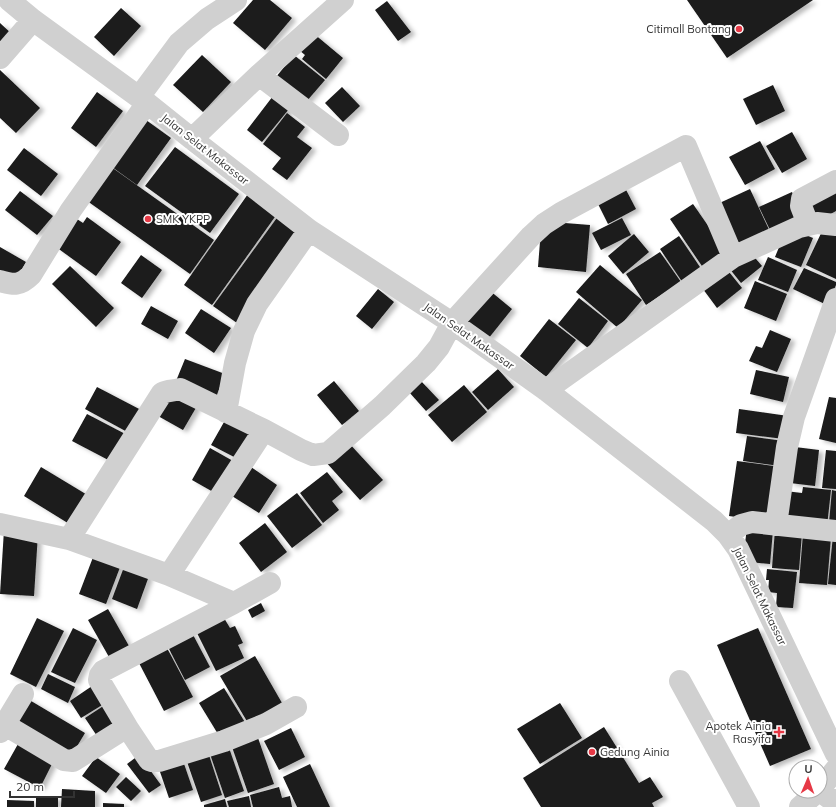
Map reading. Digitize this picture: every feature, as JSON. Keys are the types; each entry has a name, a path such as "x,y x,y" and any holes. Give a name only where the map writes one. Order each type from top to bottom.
{"street":[{"name":"Jalan Selat Makassar","path":"9,0 33,20 143,100 309,230 452,323 546,390 714,521 728,534 738,549 836,754"},
{"path":"0,281 12,285 24,282 31,275 71,210 179,43 207,19 236,0"},
{"path":"192,139 259,75 343,0"},
{"path":"0,58 33,20"},
{"path":"259,75 338,135"},
{"path":"69,539 162,393 174,391 180,388 301,450 313,455 328,453 382,406 426,363 439,347 452,323 531,236 544,224 686,146 733,257"},
{"path":"808,224 801,206 802,199 836,180"},
{"path":"546,390 733,257 808,224 825,223 836,225"},
{"path":"226,412 235,362 244,331 257,304 309,230"},
{"path":"776,524 787,447 794,417 836,299"},
{"path":"169,575 264,430"},
{"path":"728,534 746,522 836,531"},
{"path":"0,524 69,539 169,575 234,603"},
{"path":"270,583 103,671 99,680 127,727 149,760 152,762 231,738 266,724 296,707"},
{"path":"680,681 749,807"},
{"path":"23,694 2,729 64,760 73,761 127,727"},
{"path":"828,779 836,769"},
{"path":"828,797 836,803"},
{"path":"800,807 809,799"}],"building":[{"path":"253,0 270,0 292,18 265,50 233,23"},
{"name":"Citimall Bontang","path":"687,0 813,0 727,58"},
{"path":"387,1 411,32 398,41 375,10"},
{"path":"121,8 141,26 114,56 94,37"},
{"path":"0,23 14,36 0,51"},
{"path":"313,33 343,58 326,79 302,59 305,55 299,50"},
{"path":"202,55 231,82 203,112 173,85"},
{"path":"294,55 325,80 306,102 276,77"},
{"path":"0,70 40,108 16,133 0,118"},
{"path":"773,85 785,111 756,125 743,99"},
{"path":"342,87 360,106 343,122 325,103"},
{"path":"97,92 123,111 96,147 71,128"},
{"path":"273,96 289,109 262,142 247,130"},
{"path":"287,113 305,127 297,137 312,148 287,180 272,169 281,158 263,144"},
{"path":"146,120 171,138 137,185 112,167"},
{"path":"792,132 807,159 782,173 766,146"},
{"path":"760,141 775,169 745,185 729,157"},
{"path":"175,147 239,194 210,233 145,186"},
{"path":"24,148 58,174 41,196 7,170"},
{"name":"SMK YKPP","path":"107,164 214,240 190,274 83,198"},
{"path":"836,184 836,211 814,223 802,202"},
{"path":"624,186 636,209 608,224 596,200"},
{"path":"750,189 771,234 734,251 713,206"},
{"path":"20,191 53,216 37,235 5,210"},
{"path":"792,192 805,219 772,234 759,207"},
{"path":"248,194 277,214 212,305 184,285"},
{"path":"693,204 729,256 706,272 670,219"},
{"path":"279,215 302,231 237,323 213,306"},
{"path":"87,217 121,242 96,276 56,247 77,219 83,223"},
{"path":"622,218 631,235 601,250 592,233"},
{"path":"552,222 590,225 586,272 538,267 541,229"},
{"path":"825,225 836,230 836,279 806,265"},
{"path":"796,231 813,238 801,267 775,257 784,235"},
{"path":"634,234 649,252 623,274 608,256"},
{"path":"679,236 704,273 685,286 660,249"},
{"path":"0,247 26,262 16,280 0,270"},
{"path":"660,252 681,282 646,305 626,274"},
{"path":"750,252 762,266 741,283 729,268"},
{"path":"141,255 162,270 142,298 121,283"},
{"path":"768,257 797,270 788,292 758,280"},
{"path":"600,265 642,300 618,328 576,292"},
{"path":"70,266 114,308 96,327 52,284"},
{"path":"725,267 742,288 717,308 700,285"},
{"path":"804,268 836,282 827,305 793,289"},
{"path":"755,281 787,294 776,321 744,308"},
{"path":"378,289 394,302 372,329 356,316"},
{"path":"489,290 512,309 488,339 465,320"},
{"path":"579,298 608,321 588,348 558,324"},
{"path":"151,306 178,321 168,339 141,324"},
{"path":"201,309 231,328 214,353 185,333"},
{"path":"549,319 576,340 546,377 520,356"},
{"path":"770,330 791,339 777,372 749,361 756,346 762,348"},
{"path":"185,359 225,374 216,397 176,381"},
{"path":"498,369 514,387 488,410 472,392"},
{"path":"756,370 789,377 783,402 750,394"},
{"path":"334,381 359,411 342,425 317,395"},
{"path":"421,381 439,400 426,411 409,392"},
{"path":"464,385 487,412 452,442 428,415"},
{"path":"97,387 143,411 131,434 85,409"},
{"path":"172,392 197,406 183,430 158,416"},
{"path":"829,397 836,398 836,443 819,439"},
{"path":"739,409 788,416 784,439 736,433"},
{"path":"87,414 131,437 116,464 72,441"},
{"path":"228,415 254,429 238,459 211,445"},
{"path":"747,436 784,441 780,466 743,461"},
{"path":"347,441 383,480 360,500 325,461"},
{"path":"795,447 819,450 815,486 790,483"},
{"path":"210,448 233,461 215,493 192,480"},
{"path":"826,450 836,451 836,489 822,488"},
{"path":"737,461 781,467 773,522 729,516"},
{"path":"41,467 89,496 71,525 24,496"},
{"path":"251,467 277,485 259,513 232,496"},
{"path":"327,472 343,492 332,501 339,510 323,523 300,493"},
{"path":"803,487 831,490 827,526 782,521 785,491 802,493"},
{"path":"832,490 836,491 836,523 829,523"},
{"path":"297,493 322,525 292,548 267,516"},
{"path":"265,523 287,552 261,572 239,543"},
{"path":"747,528 773,530 770,564 749,562 744,551"},
{"path":"4,530 38,533 34,596 0,594"},
{"path":"775,530 802,533 799,570 772,568"},
{"path":"803,534 831,537 827,585 799,583"},
{"path":"833,536 836,536 836,585 828,584"},
{"path":"95,552 122,562 106,604 79,594"},
{"path":"124,567 149,576 137,609 112,599"},
{"path":"767,569 797,572 793,608 776,607 777,593 768,592 769,580 766,580"},
{"path":"261,603 265,611 252,618 248,610"},
{"path":"108,609 129,646 109,657 88,620"},
{"path":"37,618 64,631 36,687 10,674"},
{"path":"224,618 230,628 235,626 243,643 238,645 244,658 216,671 196,631"},
{"path":"73,628 97,640 75,683 51,672"},
{"path":"758,628 811,749 770,766 717,645"},
{"path":"191,631 210,667 185,680 166,643"},
{"path":"167,648 193,697 164,711 139,663"},
{"path":"255,656 282,703 248,723 220,676"},
{"path":"48,674 75,687 68,703 41,689"},
{"path":"95,684 107,702 81,718 70,701"},
{"path":"224,688 246,724 221,739 199,703"},
{"path":"26,698 85,733 70,758 11,723"},
{"path":"108,703 122,724 99,739 85,718"},
{"path":"560,703 582,738 540,764 517,729"},
{"name":"Gedung Ainia","path":"604,727 639,783 650,777 663,797 652,803 654,807 541,807 523,778"},
{"path":"291,728 305,757 279,770 264,741"},
{"path":"258,738 274,784 248,793 232,747"},
{"path":"18,744 53,762 40,788 4,769"},
{"path":"228,745 244,791 225,798 209,751"},
{"path":"207,749 222,795 201,802 185,756"},
{"path":"139,755 161,785 149,793 127,764"},
{"path":"96,757 120,774 106,793 82,776"},
{"path":"182,758 193,790 169,798 158,766"},
{"path":"310,764 330,807 297,807 283,777"},
{"path":"126,777 141,791 131,801 116,787"},
{"path":"279,787 282,798 290,796 292,807 253,807 250,795"},
{"path":"62,789 95,791 95,807 61,807"},
{"path":"249,796 251,807 229,807 227,801"},
{"path":"36,797 58,797 58,807 36,807"},
{"path":"225,799 227,807 204,807 204,805"},
{"path":"7,800 34,801 34,807 7,807"},
{"path":"103,803 124,804 124,807 103,807"}],"place":[{"name":"Citimall Bontang","path":"739,29"},
{"name":"SMK YKPP","path":"148,219"},
{"name":"Apotek Ainia Rasyifa","path":"779,732"},
{"name":"Gedung Ainia","path":"592,752"}]}
